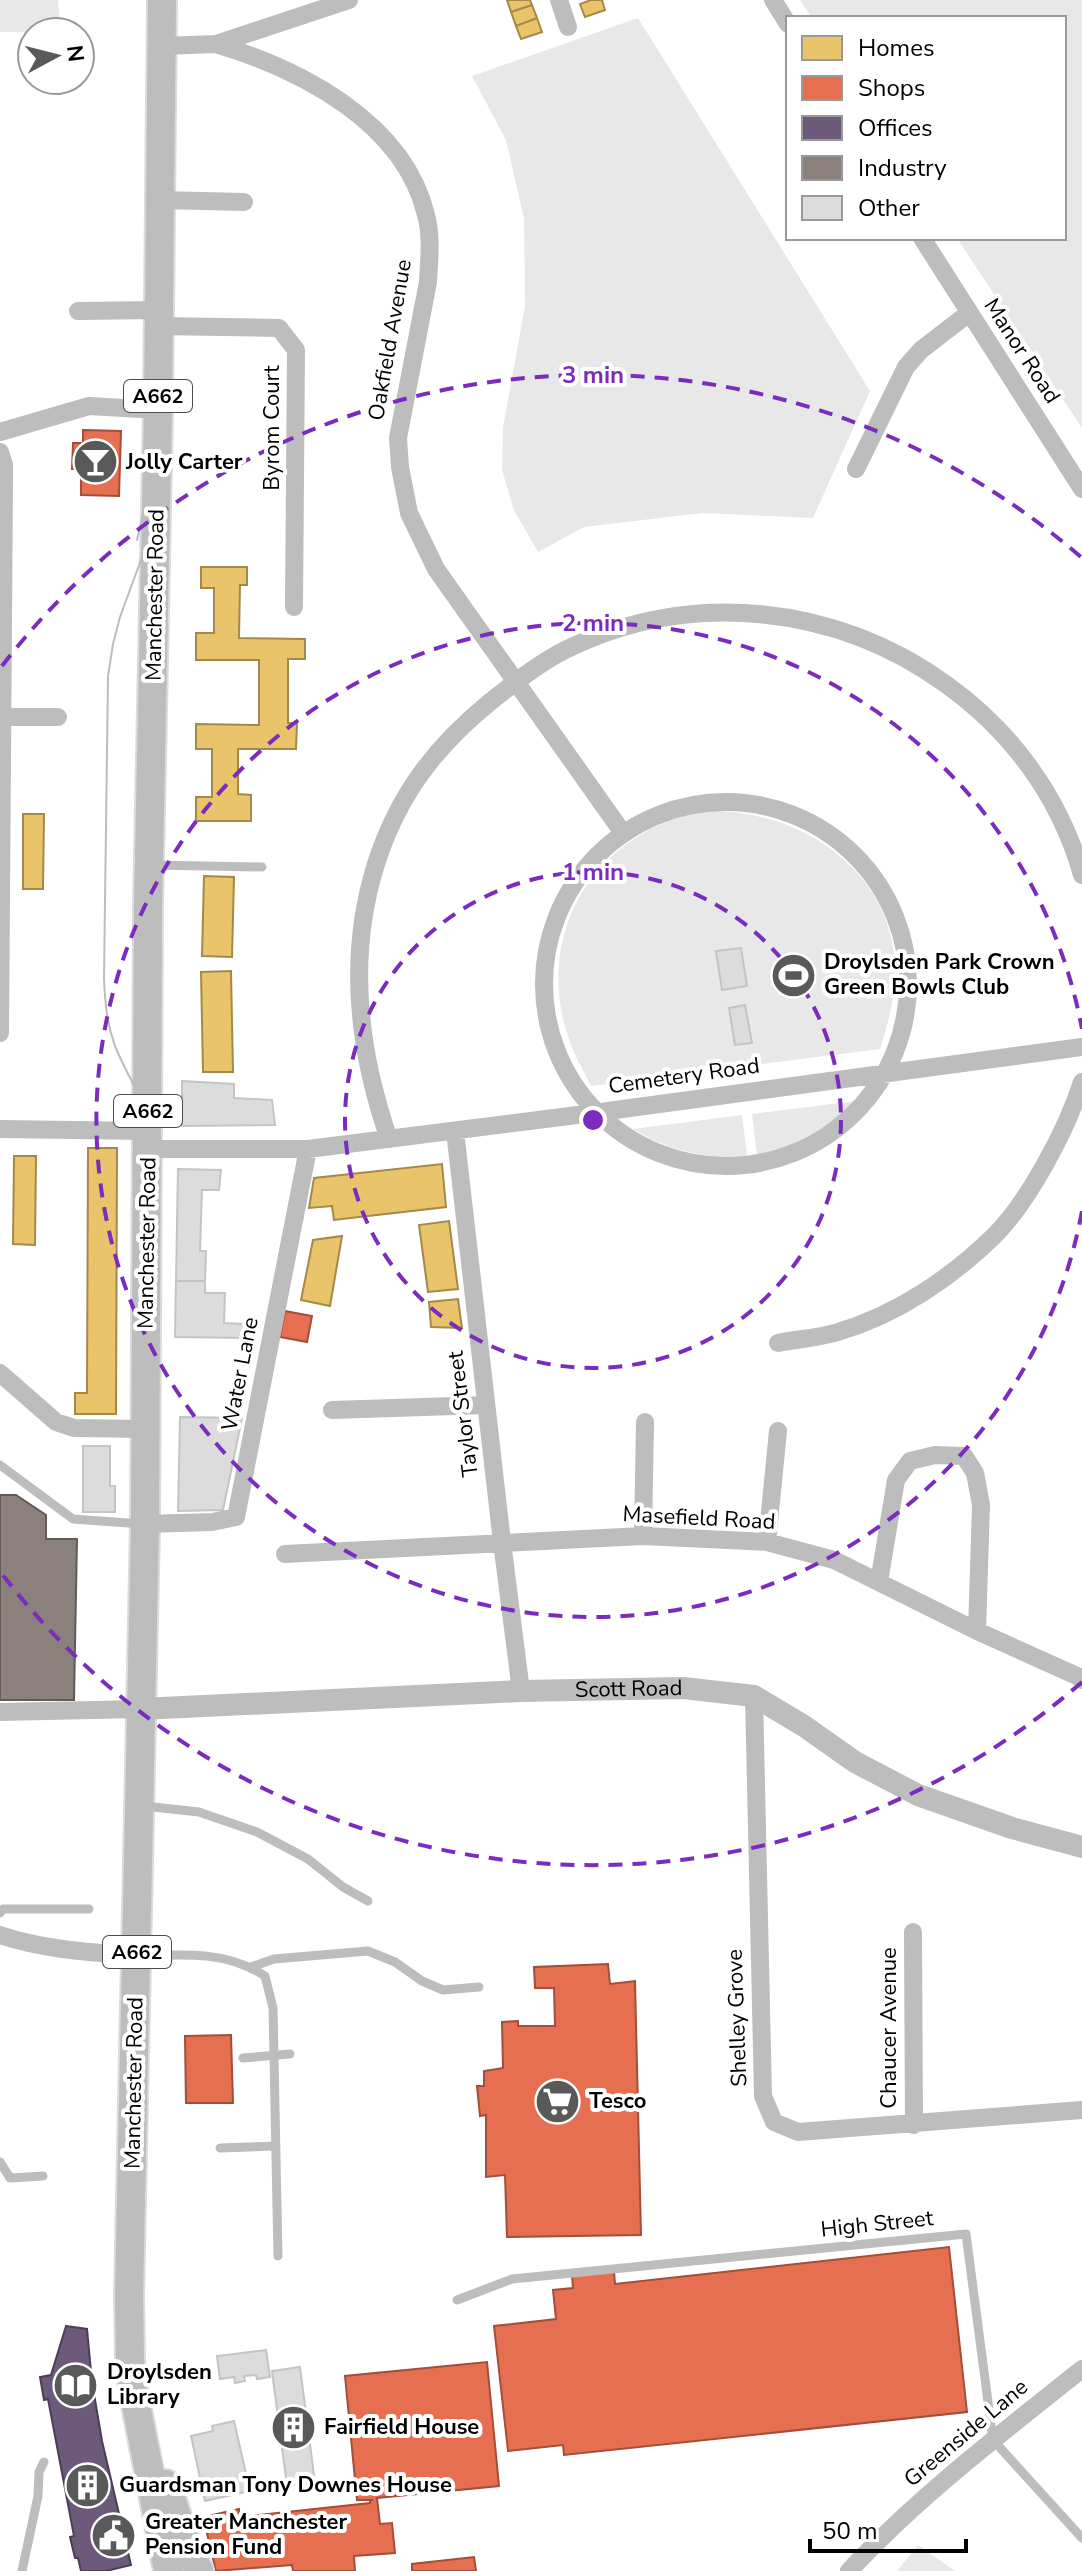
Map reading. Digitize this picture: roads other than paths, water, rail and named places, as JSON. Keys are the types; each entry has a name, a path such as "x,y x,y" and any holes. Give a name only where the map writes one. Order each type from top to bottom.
{"main road":[{"name":"Manchester Road","path":"162,0 149,865 141,1806 129,2295 133,2389 168,2571"},
{"name":"Manchester Road","path":"133,2389 189,2551 199,2571"}],"street":[{"path":"161,46 216,44 349,0"},
{"path":"559,0 568,27"},
{"path":"773,0 786,21"},
{"name":"Oakfield Avenue","path":"216,44 303,79 354,111 383,137 415,185 427,218 430,258 422,317 398,438 403,490 415,529 436,569 623,833"},
{"path":"161,200 244,202"},
{"name":"Manor Road","path":"923,240 1082,489"},
{"path":"78,311 158,318"},
{"path":"856,469 906,367 921,350 969,313"},
{"name":"Byrom Court","path":"158,318 279,328 296,350 294,607"},
{"path":"0,432 89,406 158,410"},
{"path":"0,452 4,465 0,1033"},
{"path":"389,1139 367,1067 358,974 367,898 393,820 428,761 467,722 516,681 566,650 605,633 689,613 767,614 851,633 926,669 1001,730 1032,769 1066,829 1082,875"},
{"path":"1,717 58,717"},
{"path":"731,800 759,803 805,818 856,854 876,878 891,902 904,939 905,1002 885,1074 862,1107 840,1128 787,1158 752,1166 716,1167 662,1156 620,1134 593,1113 568,1072 554,1041 546,977 549,944 557,917 573,885 623,833 679,803 731,800"},
{"name":"Cemetery Road","path":"0,1129 308,1149 1082,1047"},
{"path":"778,1343 838,1332 899,1307 941,1280 995,1235 1026,1194 1058,1138 1082,1082"},
{"name":"Taylor Street","path":"455,1131 521,1691"},
{"name":"Water Lane","path":"145,1524 212,1522 236,1517 308,1149"},
{"path":"0,1373 56,1422 74,1428 144,1429"},
{"path":"332,1410 485,1405"},
{"path":"643,1536 645,1422"},
{"path":"767,1542 778,1431"},
{"path":"879,1582 896,1480 910,1461 935,1455 964,1456 975,1473 981,1505 977,1631"},
{"name":"Masefield Road","path":"285,1554 643,1536 767,1542 834,1560 1082,1680"},
{"name":"Scott Road","path":"141,1709 521,1691 683,1688 754,1696 855,1762 918,1795 1012,1828 1082,1847"},
{"name":"Shelley Grove","path":"754,1696 763,2096 774,2122 798,2132 1082,2110"},
{"path":"0,1712 141,1709"},
{"name":"Chaucer Avenue","path":"913,1932 914,2125"},
{"path":"0,1935 65,1951 137,1956"},
{"name":"Greenside Lane","path":"849,2571 882,2535 1082,2369"},
{"path":"171,2498 184,2571"}],"lane":[{"path":"149,865 262,867"},
{"path":"0,1465 73,1519 145,1524"},
{"path":"141,1806 199,1812 257,1832 308,1859 343,1887 368,1901"},
{"path":"0,1913 3,1909 89,1909"},
{"path":"251,1967 274,1959 368,1951 395,1962 422,1981 443,1990 479,1987"},
{"path":"137,1956 204,1955 232,1959 265,1976 273,2008 278,2256"},
{"path":"243,2058 290,2054"},
{"path":"220,2148 276,2146"},
{"path":"0,2162 10,2178 43,2176"},
{"name":"High Street","path":"457,2300 512,2279 966,2234 993,2440"},
{"path":"993,2440 1082,2538"},
{"path":"22,2571 38,2496 39,2472 44,2462"}],"tram line":[{"path":"137,540 145,506 147,474 150,0"},
{"path":"172,0 168,410 164,481 149,538 120,617 108,676 104,979 112,1038 145,1108 156,1149 149,1807 137,2356 188,2571"},
{"path":"135,1109 141,1131 135,1709 123,2357 131,2417 170,2571"}],"place":[{"name":"Jolly Carter","path":"95,462"},
{"name":"Droylsden Park Crown Green Bowls Club","path":"793,975"},
{"name":"Tesco","path":"558,2101"},
{"name":"Droylsden Library","path":"76,2385"},
{"name":"Fairfield House","path":"293,2427"},
{"name":"Guardsman Tony Downes House","path":"88,2485"},
{"name":"Greater Manchester Pension Fund","path":"114,2535"}]}
